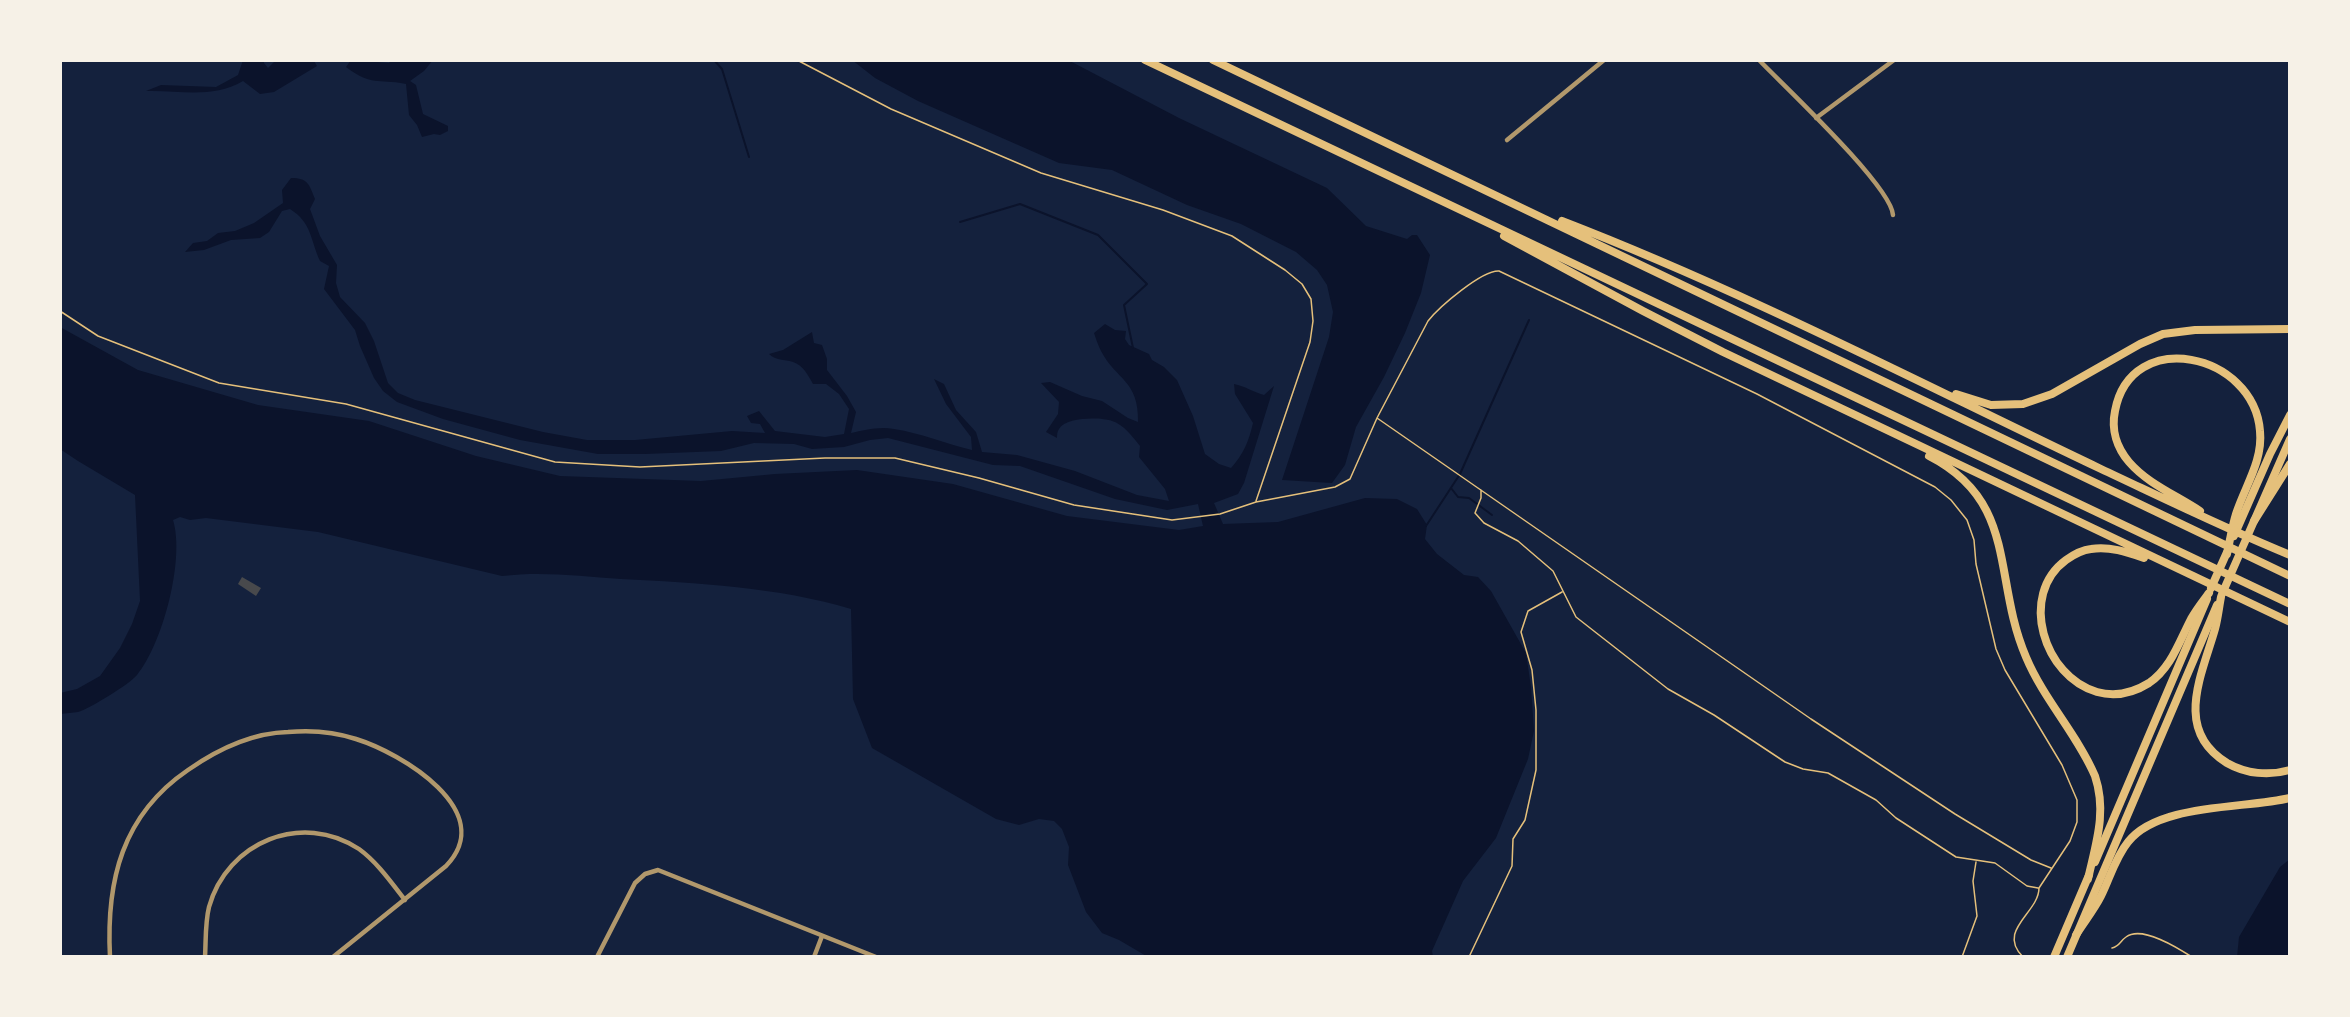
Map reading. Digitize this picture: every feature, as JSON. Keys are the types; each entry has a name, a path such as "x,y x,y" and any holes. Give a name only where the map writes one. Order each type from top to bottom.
{"highway":[{"path":"1145,60 2290,604"},
{"path":"1213,60 2290,576"},
{"path":"1511,202 1607,239 1779,316 2290,556"},
{"path":"1447,204 1651,316 2290,622"},
{"path":"1924,384 1983,404 2000,406 2023,404 2052,394 2140,344 2163,334 2195,330 2290,329"},
{"path":"2216,521 2145,477 2130,463 2118,445 2114,416 2121,394 2135,375 2158,362 2175,358 2189,359 2216,367 2233,379 2251,401 2259,423 2260,444 2255,469 2227,554"},
{"path":"1890,432 1911,447 1958,473 1978,494 1990,516 1996,533 2011,612 2022,649 2040,687 2089,764 2098,785 2101,820 2088,879"},
{"path":"2254,521 2290,464"},
{"path":"2187,573 2131,553 2107,548 2086,549 2069,558 2051,576 2042,602 2044,636 2055,660 2075,681 2092,690 2118,694 2139,688 2154,678 2169,662 2192,616 2210,593"},
{"path":"2221,597 2215,629 2203,664 2196,697 2196,720 2202,736 2216,754 2240,769 2267,774 2290,771"},
{"path":"2259,608 2290,627"},
{"path":"2076,935 2100,897 2124,846 2145,826 2160,819 2196,812 2290,798"}],"main road":[{"path":"2239,515 2290,415"},
{"path":"2067,957 2290,439"},
{"path":"2054,957 2227,554"}],"street":[{"path":"1508,140 1605,60"},
{"path":"1759,60 1848,150 1887,197 1892,206 1893,215"},
{"path":"1816,118 1894,60"},
{"path":"110,957 110,900 114,878 125,846 142,816 168,785 207,756 232,744 272,733 306,732 354,738 391,753 426,776 452,803 460,826 461,836 457,854 446,866 333,957"},
{"path":"205,957 209,908 224,874 250,849 285,833 318,833 344,841 360,850 375,864 405,900"},
{"path":"597,957 635,883 651,871 658,870 876,957"},
{"path":"814,957 822,936"}],"path":[{"path":"797,60 891,109 1041,173 1163,210 1232,236 1285,270 1302,284 1311,299 1310,342 1256,502"},
{"path":"60,311 98,336 219,383 346,404 555,462 640,467 825,458 895,458 979,478 1074,505 1172,520 1220,514 1256,502 1335,487 1350,479 1377,418 1428,321 1440,308 1492,271 1499,271 1757,394 1935,488 1951,500 1967,520 1974,540 1976,564 1996,649 2005,670 2062,765 2077,800 2077,822 2070,841 2039,888 2039,894 2023,918 2013,942 2014,948 2023,957"},
{"path":"1377,418 1810,719 1955,814 2031,860 2052,869"},
{"path":"1481,490 1481,498 1475,513 1484,524 1518,541 1553,571 1576,617 1668,689 1714,715 1785,762 1803,769 1828,773 1876,800 1896,818 1956,857 1995,863 2027,886 2039,888"},
{"path":"1469,957 1512,866 1514,839 1525,820 1536,770 1536,710 1532,670 1521,632 1528,611 1563,591"},
{"path":"1962,957 1977,916 1973,881 1976,861"},
{"path":"2112,948 2119,946 2125,937 2133,934 2148,935 2176,946 2192,957"}],"water":[{"path":"243,60 264,60 268,68 276,60 314,61 317,66 274,92 260,94 243,81 231,87 208,92 146,91 161,85 216,87 238,75"},
{"path":"351,60 389,63 392,60 433,60 424,71 410,81 416,85 423,114 448,126 448,131 440,135 422,137 417,125 409,115 406,84 369,80 346,67"},
{"path":"852,60 1068,60 1179,118 1327,188 1366,226 1407,239 1412,235 1417,235 1430,255 1421,293 1384,377 1356,427 1345,465 1332,483 1282,480 1329,337 1333,312 1327,285 1317,270 1296,252 1241,224 1187,205 1112,170 1059,163 918,101 875,78"},
{"path":"291,178 301,179 311,189 315,199 310,209 320,236 337,265 336,283 340,297 365,323 374,341 388,383 398,393 415,400 543,432 587,440 635,440 732,431 765,433 760,424 751,423 747,416 759,411 775,431 825,437 844,434 849,409 839,394 826,384 813,384 797,363 777,359 769,354 783,350 812,332 814,343 822,345 827,359 827,370 856,412 851,433 889,428 972,450 971,437 946,404 934,379 944,384 956,410 976,432 982,452 1017,455 1075,471 1137,495 1169,501 1165,489 1139,457 1140,446 1120,425 1107,420 1084,419 1063,425 1058,430 1057,438 1046,432 1058,414 1059,402 1041,383 1050,382 1082,396 1102,401 1138,422 1135,397 1126,382 1107,361 1094,333 1105,324 1115,330 1126,331 1125,339 1129,345 1149,354 1152,360 1164,367 1177,380 1193,416 1205,454 1219,464 1231,468 1245,447 1253,423 1235,394 1234,384 1264,395 1274,386 1244,483 1238,494 1214,503 1223,524 1278,522 1365,498 1397,499 1417,509 1427,525 1425,539 1437,554 1464,575 1478,577 1491,591 1526,653 1534,731 1528,759 1496,838 1463,881 1432,951 1433,957 1148,957 1102,933 1086,912 1068,865 1069,847 1062,829 1054,821 1039,819 1019,825 996,819 872,748 853,699 851,609 795,596 737,587 679,582 546,574 502,576 318,532 206,518 190,520 180,517 173,520 176,556 169,600 163,622 147,661 133,679 109,696 78,712 60,714 60,693 77,689 100,676 120,648 140,601 135,495 60,449 60,327 138,370 258,405 369,421 476,456 560,476 701,481 857,470 953,484 1067,516 1179,530 1203,526 1198,504 1167,510 1115,499 1020,466 993,465 888,438 844,447 812,449 794,444 754,443 721,451 598,454 520,440 443,419 397,402 383,391 374,378 355,330 324,289 329,266 320,261 307,226 290,209 282,211 269,232 260,238 231,240 204,250 185,252 193,243 207,241 218,233 235,231 254,223 283,203 282,190"},
{"path":"2290,859 2290,957 2237,957 2239,937 2280,867"}],"building":[{"path":"242,577 261,588 256,596 238,584"}],"waterway":[{"path":"714,60 722,69 749,157"},
{"path":"960,222 1020,204 1098,235 1147,284 1124,305 1133,348"},
{"path":"1426,526 1460,474 1529,320"},
{"path":"1451,488 1458,497 1469,498 1492,515"}]}
